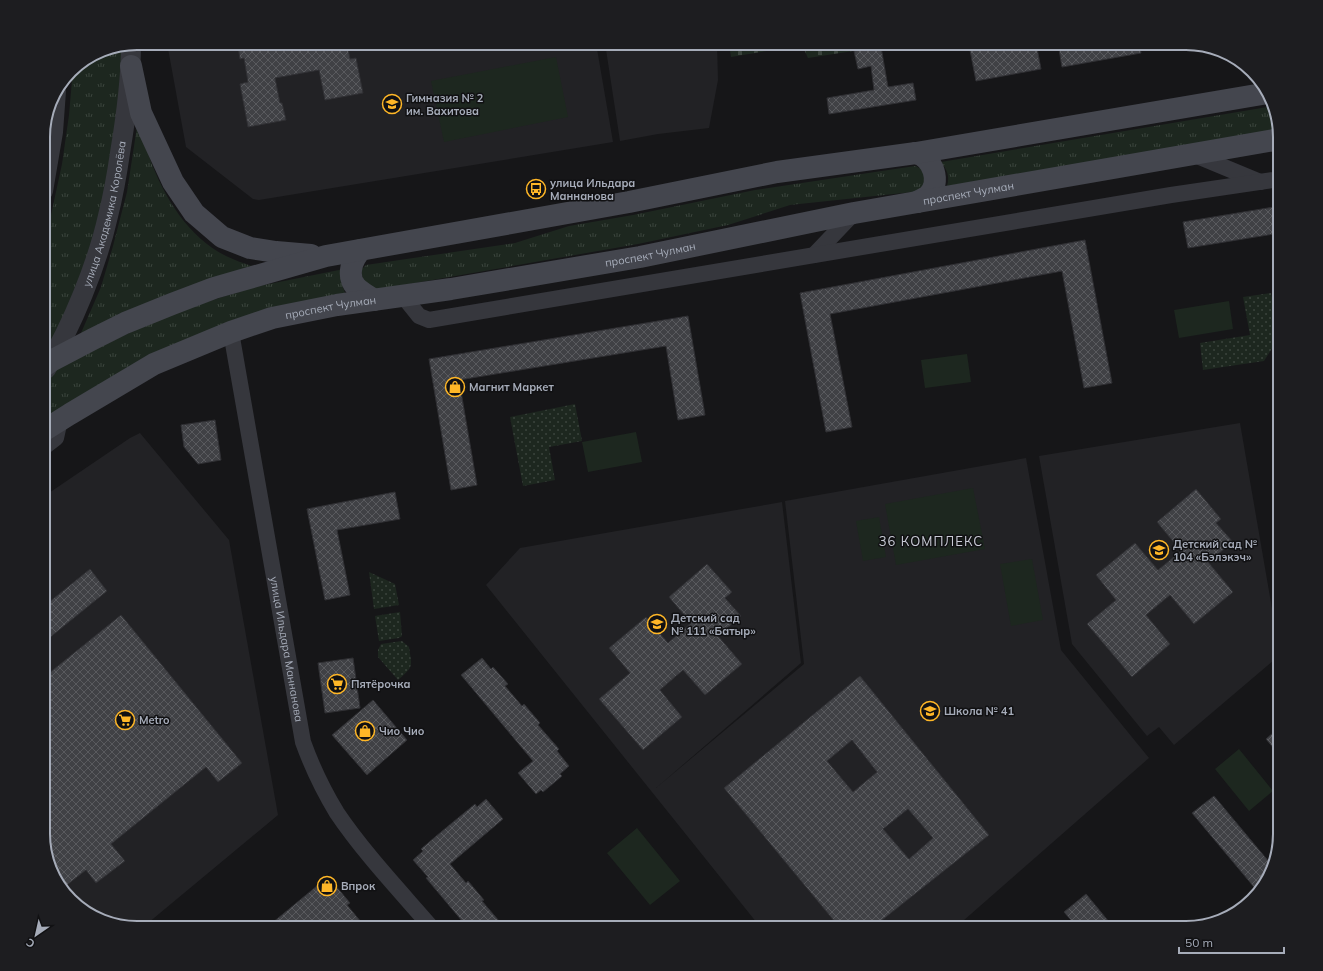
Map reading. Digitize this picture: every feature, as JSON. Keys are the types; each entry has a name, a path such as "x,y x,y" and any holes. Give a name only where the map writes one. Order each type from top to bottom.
{"main road":[{"path":"131,66 141,113 173,182 194,213 222,236 250,248 276,252 326,256"},
{"path":"50,365 125,323 179,301 214,288 326,256 630,202 777,172 916,153 1261,94"},
{"name":"проспект Чулман","path":"51,426 154,364 231,332 272,318 337,305 403,296 640,256 854,213 1273,141"},
{"path":"916,153 922,155 930,162 934,174 935,184 928,195 917,202"},
{"path":"361,250 355,256 351,275 355,286 374,300"}],"street":[{"name":"улица Академика Королёва","path":"50,359 80,300 95,262 108,217 126,123 131,50"},
{"path":"50,150 55,111"},
{"path":"1195,155 1261,183"},
{"path":"403,296 419,316 429,320 1171,195 1273,180"},
{"path":"814,256 854,213"},
{"name":"улица Ильдара Маннанова","path":"231,332 302,742 317,778 352,834 426,921"},
{"path":"50,443 56,438 51,426"}],"shaded area":[{"name":"Гимназия № 2 им. Вахитова","path":"168,50 597,50 613,142 259,200 253,199 186,147"},
{"path":"606,50 717,50 718,80 709,128 658,134 620,141"},
{"name":"Детский сад № 104 «Бэлэкэч»","path":"1240,423 1273,614 1273,661 1174,745 1159,727 1147,736 1072,644 1039,456"},
{"path":"140,433 229,540 278,815 150,921 120,919 104,914 84,903 68,887 59,872 53,856 50,840 50,492 130,438"},
{"name":"Школа № 41","path":"1026,458 1061,650 1149,758 963,921 755,921 486,585 520,548 782,502 801,663 656,788 804,664 785,501"}],"green space":[{"path":"730,50 772,50 731,57"},
{"path":"804,50 860,50 808,58"},
{"path":"128,51 125,99 95,236 69,306 50,343 50,218 62,164 72,80 89,65 99,59"},
{"path":"556,57 568,117 444,142 431,81"},
{"path":"1267,107 1272,126 1273,133 947,186 947,173 941,162"},
{"path":"138,120 162,188 179,215 200,238 212,248 229,257 252,266 78,340 101,287 113,246 127,192"},
{"path":"915,166 924,170 927,175 922,191 790,205 728,225 638,244 375,290 363,279 361,270 366,265 515,243 569,226 633,215 755,190"},
{"path":"344,269 341,281 345,293 285,307 50,418 50,378 56,368 169,314 254,287"},
{"path":"1271,293 1273,303 1273,347 1264,361 1203,370 1200,343 1250,335 1243,297"},
{"path":"1229,301 1233,329 1179,338 1174,310"},
{"path":"967,354 971,382 925,388 921,360"},
{"path":"575,404 582,441 549,447 555,480 523,486 510,417"},
{"path":"636,432 642,462 588,472 582,442"},
{"path":"973,488 985,549 896,565 885,504"},
{"path":"879,517 886,557 863,561 856,521"},
{"path":"1032,559 1043,620 1011,626 1000,564"},
{"path":"369,572 395,584 399,605 374,609"},
{"path":"400,612 402,636 399,638 379,641 375,616"},
{"path":"402,641 409,647 411,666 398,680 378,657 378,650 381,644"},
{"path":"1239,749 1273,791 1249,811 1215,769"},
{"path":"637,828 680,881 650,905 607,853"}],"building":[{"path":"239,50 348,50 350,59 356,58 363,93 325,100 319,70 275,78 280,103 282,103 286,120 248,127 240,84 248,82 244,58 240,59"},
{"path":"882,50 888,87 913,83 916,100 829,114 827,98 874,90 871,66 858,69 854,51"},
{"path":"970,50 1037,50 1041,69 976,81"},
{"path":"1059,50 1140,50 1141,53 1062,67"},
{"path":"1273,207 1273,234 1188,248 1183,222"},
{"path":"1085,240 1112,383 1084,388 1062,271 830,314 852,427 826,432 800,293"},
{"path":"688,316 705,415 678,420 666,346 459,380 477,485 451,490 429,359"},
{"path":"215,420 221,460 198,464 184,447 181,425"},
{"path":"1196,489 1221,519 1216,523 1233,542 1208,562 1233,592 1194,624 1170,595 1146,615 1170,644 1132,677 1087,624 1116,600 1096,575 1135,543 1158,570 1181,551 1157,522"},
{"path":"395,492 400,519 337,530 350,595 325,600 307,509"},
{"path":"707,564 732,592 725,598 741,616 718,636 742,664 705,695 683,670 660,690 682,717 643,750 599,699 630,673 609,648 646,617 668,643 691,623 669,597"},
{"path":"90,569 107,591 50,637 50,601"},
{"name":"Metro","path":"121,615 242,763 218,782 206,767 111,844 125,861 96,883 86,870 67,885 59,872 53,856 50,840 50,672"},
{"path":"353,658 360,708 325,713 318,663"},
{"path":"482,658 491,669 493,667 508,684 505,686 522,706 524,704 540,723 538,725 559,749 557,751 569,766 560,774 562,776 543,792 541,790 536,794 518,773 533,761 461,675"},
{"path":"860,676 989,835 881,921 834,921 724,788","holes":["852,740 877,772 853,792 827,761","908,809 933,838 909,859 883,829"]},
{"path":"373,700 407,740 367,775 332,735"},
{"path":"1273,733 1273,748 1266,739"},
{"path":"1214,796 1268,861 1264,872 1254,888 1192,813"},
{"path":"486,799 503,819 450,864 466,883 468,881 499,921 462,921 413,860 423,851 421,849 441,832 475,804 477,807"},
{"path":"323,881 330,890 335,885 350,903 347,905 360,921 274,921"},
{"path":"1086,894 1108,921 1072,921 1064,912"}],"place":[{"name":"Гимназия № 2 им. Вахитова","path":"392,104"},
{"name":"улица Ильдара Маннанова","path":"536,189"},
{"name":"Магнит Маркет","path":"455,387"},
{"name":"Детский сад № 104 «Бэлэкэч»","path":"1159,550"},
{"name":"Детский сад № 111 «Батыр»","path":"657,624"},
{"name":"Пятёрочка","path":"337,684"},
{"name":"Школа № 41","path":"930,711"},
{"name":"Metro","path":"125,720"},
{"name":"Чио Чио","path":"365,731"},
{"name":"Впрок","path":"327,886"}],"district":[{"name":"36 КОМПЛЕКС","path":"931,541"}]}
